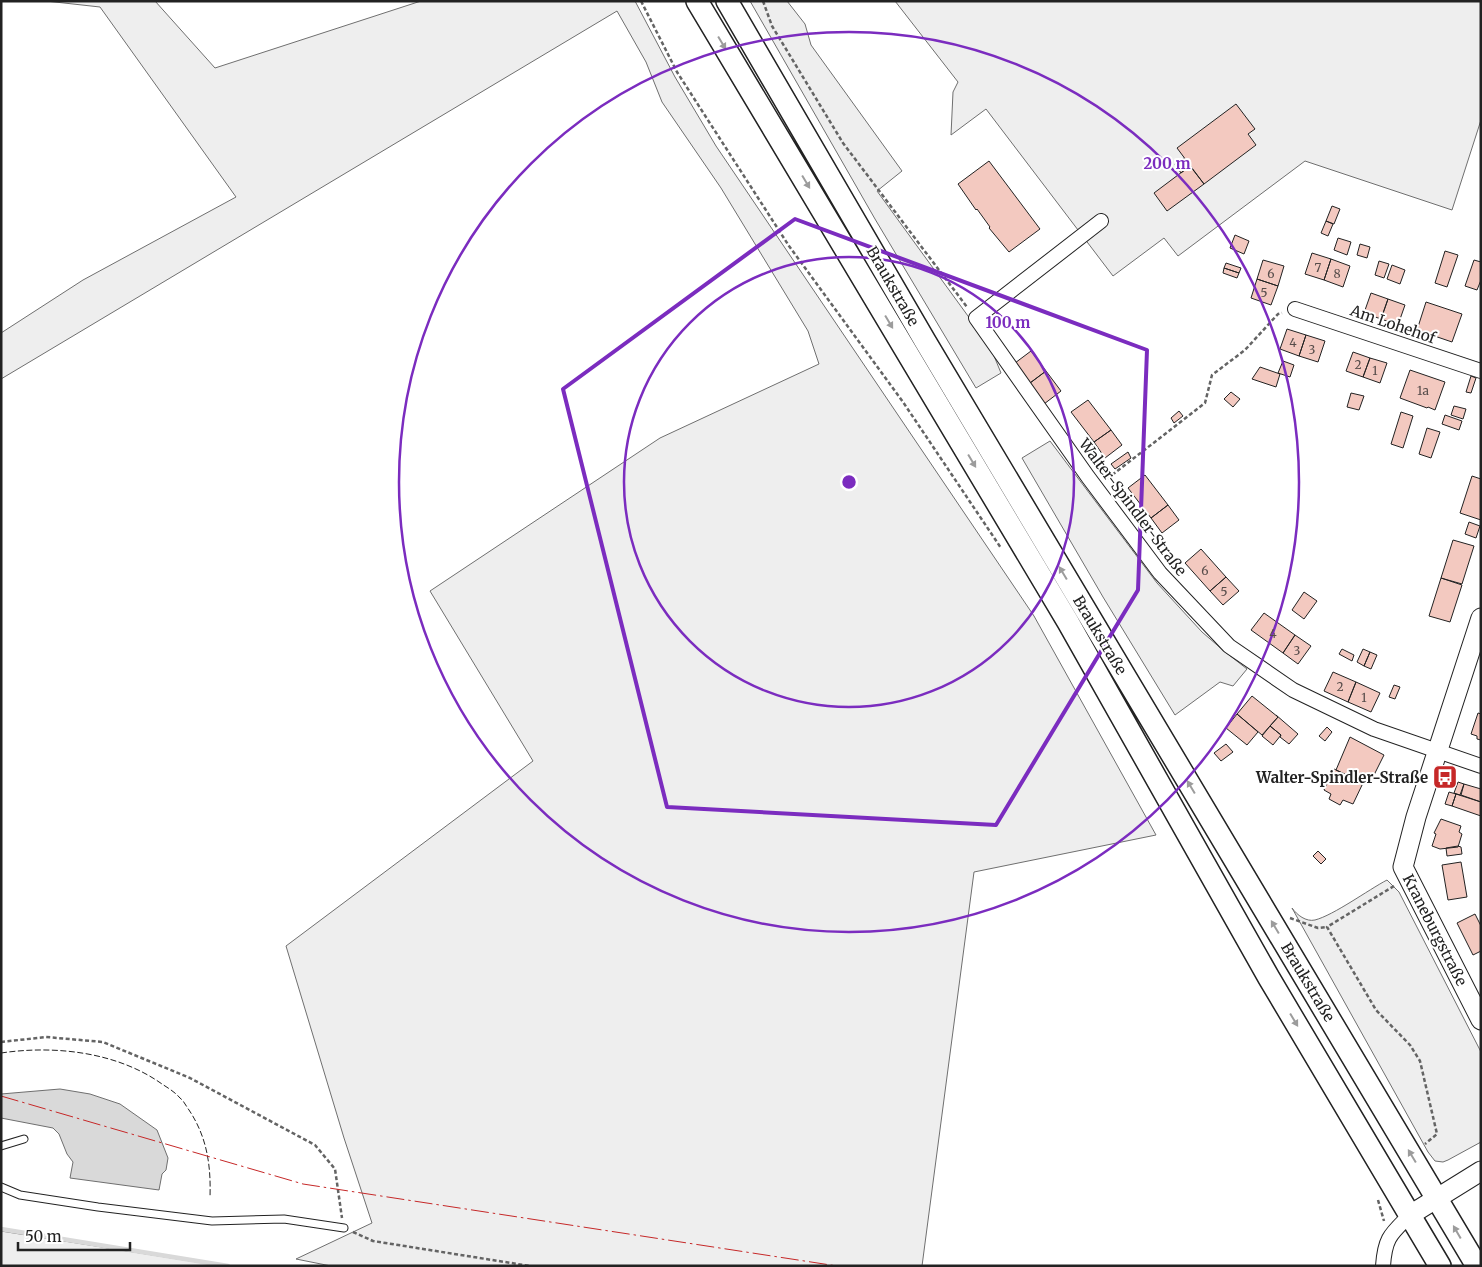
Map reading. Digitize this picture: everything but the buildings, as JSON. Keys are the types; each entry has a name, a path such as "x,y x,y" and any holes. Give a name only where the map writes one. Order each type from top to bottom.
{"main road":[{"name":"Braukstraße","path":"697,1 1068,622 1269,978 1440,1266"},
{"name":"Braukstraße","path":"727,1 925,341 1477,1266"}],"street":[{"path":"976,318 1101,221"},
{"name":"Am Lohehof","path":"1295,308 1481,371"},
{"name":"Walter-Spindler-Straße","path":"976,318 1096,488 1160,573 1229,646 1292,690 1374,730 1438,752"},
{"name":"Kraneburgstraße","path":"1481,618 1416,816 1403,867 1481,1020"},
{"path":"1438,752 1481,766"},
{"path":"1383,1266 1384,1248 1389,1237 1410,1215 1481,1171"}],"lane":[{"path":"1,1146 24,1139"},
{"path":"1,1187 20,1194 88,1206 212,1221 284,1219 344,1228"}],"path":[{"path":"640,1 677,72 789,246 903,402 1005,554"},
{"path":"763,1 772,26 843,143 976,318"},
{"path":"1096,488 1205,403 1212,375 1245,350 1278,314 1295,308"},
{"path":"1267,914 1293,918 1318,928 1327,927 1408,877"},
{"path":"1327,927 1376,1010 1410,1045 1420,1061 1437,1134 1410,1153"},
{"path":"1,1042 46,1037 103,1042 190,1078 315,1145 334,1169 344,1228 372,1241 530,1266"},
{"path":"1379,1200 1389,1237"}],"highlighted area":[{"path":"795,219 1147,350 1138,590 996,825 667,807 563,389"}],"shaded area":[{"path":"46,1 155,1 215,68 421,1 635,1 675,77 716,146 1034,616 1156,835 974,872 922,1266 331,1266 296,1259 372,1223 344,1138 286,946 533,761 430,591 660,438 819,364 808,331 721,188 662,102 646,62 617,11 1,379 1,333 83,280 236,197 100,7"},
{"path":"750,1 787,1 805,24 811,45 902,171 877,191 976,327 992,351 1001,373 976,388 875,219"},
{"path":"895,1 1481,1 1481,120 1452,210 1305,161 1178,256 1164,238 1113,276 986,109 951,135 953,92 958,82"},
{"path":"1050,441 1157,583 1202,632 1247,669 1233,686 1220,682 1175,715 1103,597 1022,458"},
{"path":"1387,880 1399,892 1481,1052 1481,1142 1443,1162 1435,1161 1428,1152 1292,908 1302,917 1308,920 1315,920 1341,908"},
{"path":"60,1089 90,1094 120,1104 157,1130 168,1158 159,1190 70,1178 73,1162 67,1154 59,1134 53,1128 1,1118 1,1094"},
{"path":"1,1231 222,1266 1,1266"}],"waterway":[{"path":"1,1229 228,1266"}],"fence":[{"path":"1,1053 43,1050 64,1051 106,1058 144,1073 169,1089 184,1102 200,1130 209,1163 210,1197"}],"power":[{"path":"1,1096 303,1184 837,1266"}],"place":[{"name":"Walter-Spindler-Straße","path":"1445,777"}]}
